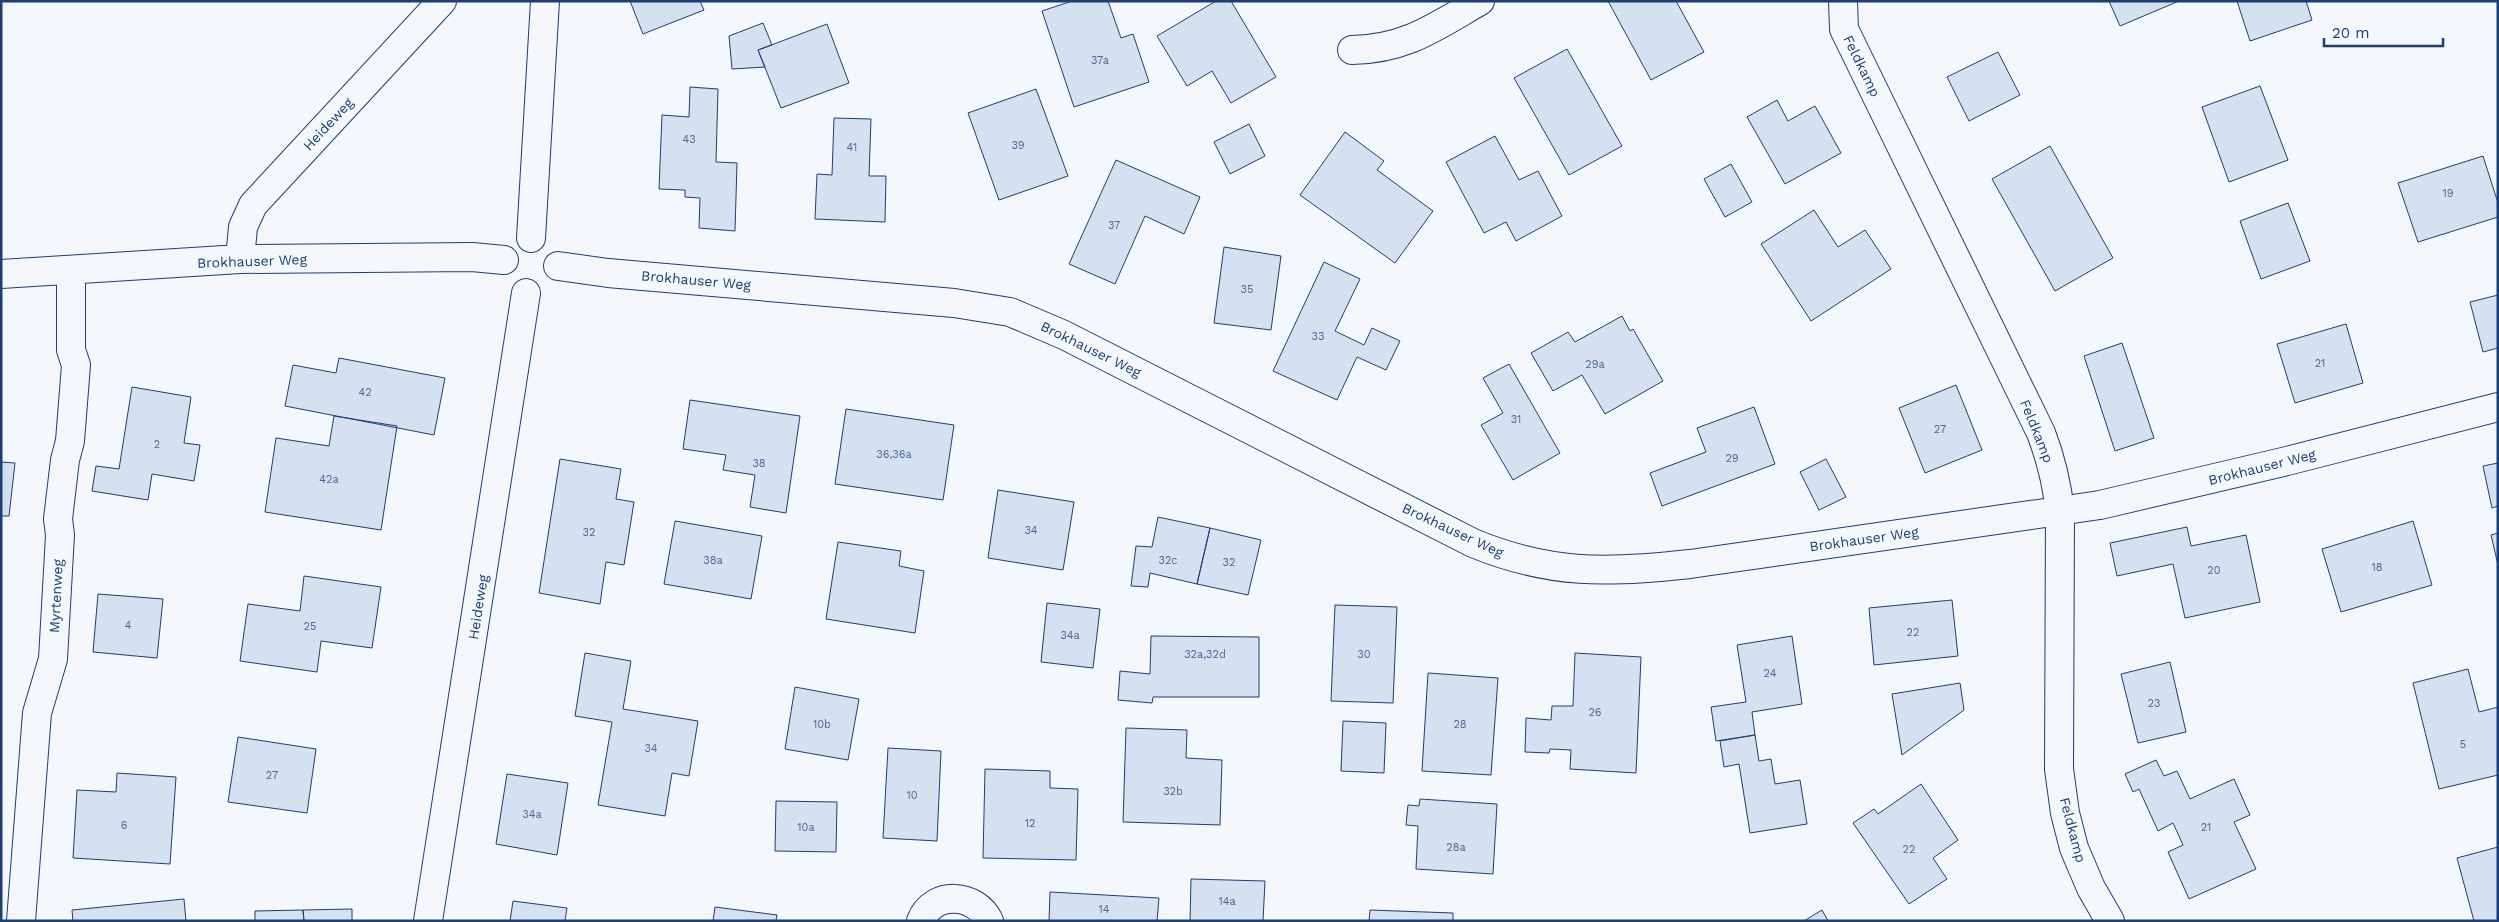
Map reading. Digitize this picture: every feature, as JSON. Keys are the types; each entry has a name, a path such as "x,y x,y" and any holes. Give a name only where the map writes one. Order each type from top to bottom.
{"street":[{"name":"Heideweg","path":"240,259 243,227 253,206 442,1"},
{"path":"531,238 545,1"},
{"path":"1352,50 1391,47 1407,42 1480,1"},
{"name":"Feldkamp","path":"1843,1 1844,29 2041,433 2053,470 2060,512 2059,769 2065,813 2074,848 2091,888 2110,921"},
{"path":"531,238 547,244 553,250 558,266 557,273 549,287 534,293 526,293 518,290 505,278 504,260 514,244 531,238"},
{"name":"Brokhauser Weg","path":"1,274 240,259 472,257 504,260"},
{"name":"Brokhauser Weg","path":"558,266 608,273 944,302 1010,312 1064,335 1473,543 1494,552 1538,564 1580,570 1626,571 1690,564 2100,505 2277,463 2498,407"},
{"name":"Myrtenweg","path":"22,921 37,714 52,659 60,535 58,519 73,404 76,365 71,350 71,271"},
{"name":"Heideweg","path":"428,921 526,293"},
{"path":"921,921 930,907 952,898 965,899 976,905 989,921"}],"building":[{"path":"630,1 700,1 704,10 643,34"},
{"path":"1072,1 1108,1 1121,38 1133,34 1149,82 1074,107 1042,11"},
{"path":"1216,1 1231,1 1276,77 1231,103 1212,71 1187,86 1157,36"},
{"path":"1608,1 1676,1 1704,52 1651,80"},
{"path":"2109,1 2179,1 2120,26"},
{"path":"2237,1 2306,1 2312,20 2250,41"},
{"path":"763,23 772,45 758,50 765,67 732,69 729,36"},
{"path":"827,24 849,83 781,108 758,50"},
{"path":"1567,49 1622,146 1569,175 1514,78"},
{"path":"1998,52 2020,95 1969,121 1947,77"},
{"path":"2260,86 2288,160 2229,182 2202,107"},
{"path":"690,87 718,89 716,162 737,163 735,231 699,228 700,198 685,197 685,190 659,189 662,115 689,117"},
{"path":"1036,89 1068,176 999,200 968,113"},
{"path":"1777,100 1788,121 1815,106 1841,153 1785,184 1747,117"},
{"path":"834,118 871,119 869,176 886,176 885,222 815,219 817,174 832,175"},
{"path":"1249,124 1265,156 1230,174 1214,142"},
{"path":"1345,132 1384,161 1377,170 1433,211 1395,263 1300,195"},
{"path":"1495,136 1519,180 1538,171 1562,216 1516,241 1506,222 1484,233 1446,162"},
{"path":"2050,146 2113,258 2055,291 1992,179"},
{"path":"2483,156 2498,203 2498,217 2418,242 2398,183"},
{"path":"1116,160 1200,197 1184,234 1145,216 1115,284 1069,264"},
{"path":"1731,164 1752,202 1725,217 1704,179"},
{"path":"2288,203 2310,261 2261,279 2240,221"},
{"path":"1814,210 1838,247 1865,230 1891,269 1811,321 1761,244"},
{"path":"1224,247 1281,256 1271,330 1214,323"},
{"path":"1324,262 1360,279 1335,331 1364,345 1372,328 1400,341 1386,370 1357,357 1337,400 1273,371"},
{"path":"2498,295 2498,348 2483,352 2470,302"},
{"path":"1622,316 1630,331 1633,329 1663,381 1605,414 1582,375 1553,391 1531,353 1568,332 1575,342"},
{"path":"2346,324 2363,383 2295,403 2277,344"},
{"path":"2122,343 2154,438 2115,451 2084,356"},
{"path":"339,358 445,378 434,435 285,406 293,365 336,373"},
{"path":"1509,364 1560,453 1513,480 1481,425 1503,413 1483,378"},
{"path":"1956,385 1982,450 1925,473 1899,408"},
{"path":"132,387 191,397 184,443 200,445 194,481 152,474 148,500 92,491 96,466 119,469"},
{"path":"690,400 800,416 786,513 750,507 755,475 723,470 726,455 683,449"},
{"path":"1754,407 1775,464 1662,506 1650,473 1706,452 1697,428"},
{"path":"846,409 954,425 943,500 835,484"},
{"path":"334,416 397,426 381,530 265,512 276,438 329,446"},
{"path":"560,459 621,469 616,499 634,502 624,565 606,562 600,604 539,593"},
{"path":"1826,459 1846,497 1819,510 1800,472"},
{"path":"1,462 15,463 9,516 1,516"},
{"path":"2498,463 2498,506 2492,508 2483,466"},
{"path":"998,490 1074,502 1063,570 988,558"},
{"path":"1158,517 1210,528 1197,584 1150,573 1148,587 1131,586 1136,546 1152,547"},
{"path":"675,521 762,536 751,599 664,584"},
{"path":"2413,521 2432,585 2341,612 2322,549"},
{"path":"2187,527 2191,546 2246,535 2260,602 2185,618 2173,564 2117,576 2110,543"},
{"path":"1210,528 1261,540 1248,595 1197,584"},
{"path":"2498,533 2498,565 2491,535"},
{"path":"838,542 901,551 899,566 924,571 915,633 826,619"},
{"path":"304,576 381,587 372,648 321,641 317,672 240,661 248,604 300,611"},
{"path":"98,594 163,599 157,658 93,652"},
{"path":"1952,600 1958,656 1874,665 1869,608"},
{"path":"1047,603 1100,609 1093,668 1041,662"},
{"path":"1335,605 1397,607 1393,703 1331,701"},
{"path":"1151,636 1259,637 1259,697 1153,697 1152,703 1118,700 1120,671 1150,674"},
{"path":"1792,636 1802,704 1752,712 1755,735 1716,741 1711,707 1746,702 1737,645"},
{"path":"585,653 631,661 623,709 698,721 689,776 672,773 665,816 598,805 612,722 575,716"},
{"path":"1575,653 1641,657 1636,773 1570,769 1571,750 1550,749 1549,753 1525,752 1526,718 1551,720 1552,706 1573,706"},
{"path":"2170,662 2186,732 2138,743 2121,674"},
{"path":"2468,669 2479,712 2498,707 2498,775 2439,789 2413,683"},
{"path":"1428,673 1498,678 1491,775 1422,771"},
{"path":"1960,683 1964,710 1902,755 1892,694"},
{"path":"795,687 859,699 848,760 785,749"},
{"path":"1343,721 1386,723 1384,773 1341,771"},
{"path":"1126,728 1187,730 1186,758 1222,760 1220,825 1123,822"},
{"path":"1755,735 1759,761 1771,759 1775,784 1800,780 1807,824 1750,833 1739,764 1724,767 1720,741"},
{"path":"238,737 316,749 307,813 228,802"},
{"path":"888,748 941,751 937,841 883,838"},
{"path":"2156,760 2164,776 2177,771 2190,799 2234,779 2250,815 2234,822 2256,869 2189,899 2168,852 2183,845 2173,823 2158,831 2139,789 2133,792 2125,774"},
{"path":"985,769 1050,771 1050,788 1078,789 1076,860 983,858"},
{"path":"117,773 176,777 170,864 73,858 77,790 116,792"},
{"path":"507,774 568,783 557,855 496,844"},
{"path":"1921,784 1958,840 1933,858 1947,879 1909,904 1853,823 1874,809 1878,814"},
{"path":"1420,799 1497,804 1493,874 1416,869 1418,826 1406,825 1408,805 1419,806"},
{"path":"776,801 837,802 836,852 775,851"},
{"path":"2498,847 2498,921 2474,921 2457,858"},
{"path":"1191,879 1265,881 1263,921 1190,921"},
{"path":"1050,892 1159,898 1157,921 1049,921"},
{"path":"184,899 186,921 73,921 72,910"},
{"path":"513,901 567,908 565,921 510,921"},
{"path":"715,907 777,915 776,921 713,921"},
{"path":"352,909 352,921 304,921 303,910"},
{"path":"303,910 304,921 255,921 255,911"},
{"path":"1370,910 1453,913 1453,921 1369,921"},
{"path":"1822,910 1828,921 1804,921"}]}
